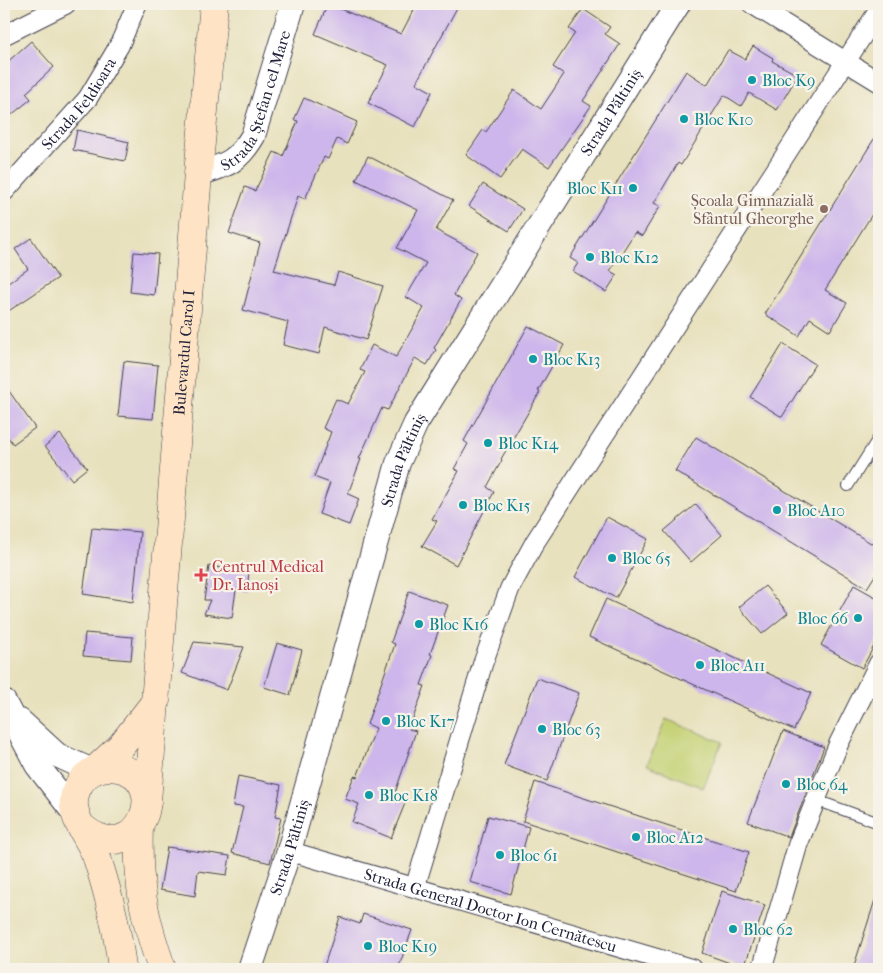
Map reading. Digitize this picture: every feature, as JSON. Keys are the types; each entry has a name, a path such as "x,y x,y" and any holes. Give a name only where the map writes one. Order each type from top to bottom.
{"main road":[{"name":"Bulevardul Carol I","path":"162,969 142,904 138,867 156,700 198,174 214,4"},
{"path":"122,969 117,927 112,906 96,856 73,804 78,785 121,746 156,700"},
{"path":"79,821 97,837 107,840 128,836 143,814 144,788 135,776 124,769 110,766 94,770"}],"street":[{"path":"4,35 66,4"},
{"name":"Strada Feldioara","path":"4,192 88,98 119,46 137,4"},
{"name":"Strada Ștefan cel Mare","path":"198,174 229,165 243,152 253,136 293,4"},
{"path":"752,4 879,82"},
{"name":"Strada Păltiniș","path":"250,969 289,851 398,463 416,423 671,6"},
{"path":"415,888 483,664 510,588 535,542 844,61 879,10"},
{"path":"762,969 798,844 838,743 879,663"},
{"path":"7,708 57,754 94,770"},
{"path":"7,708 37,765 79,821"},
{"name":"Strada General Doctor Ion Cernătescu","path":"289,851 693,969"}],"lane":[{"path":"848,486 879,437"},
{"path":"816,800 879,823"}],"green space":[{"path":"666,719 722,742 703,788 647,765"}],"building":[{"path":"328,4 401,34 417,4 459,4 416,83 432,92 415,127 368,103 388,65 315,34"},
{"path":"583,9 610,27 605,34 620,44 583,101 591,106 549,167 522,149 500,179 466,155 483,130 486,132 514,90 541,109 564,74 553,67 575,33 569,29"},
{"path":"31,41 54,67 26,93 31,99 4,121 4,65"},
{"path":"753,46 773,58 772,61 798,75 777,110 749,93 741,106 724,95 681,165 678,163 654,203 660,206 642,236 635,232 610,271 617,275 606,292 573,271 578,263 570,258 686,71 707,85 728,50 745,59"},
{"path":"304,98 357,122 347,144 337,139 328,159 324,157 305,199 298,196 274,270 334,285 338,272 383,286 366,340 325,327 319,354 283,345 288,322 243,310 260,243 229,233 245,187 255,191 274,152 283,156 298,121 294,120"},
{"path":"77,130 129,142 125,161 73,150"},
{"path":"879,131 879,203 825,290 847,303 830,331 810,318 799,336 765,314"},
{"path":"368,156 453,200 436,230 477,252 454,295 461,300 434,348 436,350 427,365 415,358 388,410 382,408 359,459 361,459 348,494 359,499 349,525 319,514 330,483 314,477 331,432 323,428 336,399 348,404 365,372 360,370 372,345 396,357 424,308 406,297 426,263 397,248 418,210 356,180"},
{"path":"483,184 523,209 509,231 469,206"},
{"path":"31,238 58,278 4,314 4,286 28,269 15,249"},
{"path":"134,252 158,254 154,295 130,292"},
{"path":"528,326 564,345 487,487 494,492 456,565 422,546 437,521 432,519 459,471 454,469 468,444 464,441"},
{"path":"783,344 815,364 782,417 750,397"},
{"path":"124,361 158,365 153,419 118,416"},
{"path":"4,384 35,428 13,444 4,432"},
{"path":"60,434 87,468 72,480 45,446"},
{"name":"Bloc A10","path":"696,437 879,548 879,569 867,588 675,471"},
{"path":"696,504 722,535 691,562 664,531"},
{"name":"Bloc 65","path":"607,517 648,539 616,598 575,577"},
{"path":"92,528 140,532 133,602 83,594"},
{"path":"209,566 249,572 247,591 236,590 232,618 204,614 210,600 204,600"},
{"name":"Bloc 66","path":"854,585 879,599 879,637 862,668 821,645"},
{"path":"765,586 788,613 762,634 739,607"},
{"path":"409,591 448,605 430,654 432,655 421,685 425,686 409,729 416,731 394,796 406,801 391,838 352,822 359,804 345,799 354,776 357,777 376,728 367,724 395,644 391,642"},
{"name":"Bloc A11","path":"606,599 811,693 794,730 589,637"},
{"path":"85,633 133,637 131,660 83,656"},
{"path":"194,642 244,647 227,690 182,673"},
{"path":"277,643 302,650 290,695 264,687"},
{"name":"Bloc 63","path":"537,678 579,693 547,781 504,765"},
{"name":"Bloc 64","path":"783,731 824,747 789,837 748,822"},
{"path":"238,776 281,785 275,817 281,818 270,863 232,853 243,807 233,806"},
{"name":"Bloc A12","path":"535,782 749,852 736,891 523,821"},
{"name":"Bloc 61","path":"488,816 529,827 511,894 470,882"},
{"path":"167,847 230,856 227,875 198,871 195,896 160,890"},
{"name":"Bloc 62","path":"722,891 765,905 744,968 702,953"},
{"path":"875,900 879,901 879,969 853,969"},
{"name":"Bloc K19","path":"363,914 412,930 398,969 323,969 340,917 360,924"}],"place":[{"name":"Bloc K9","path":"752,80"},
{"name":"Bloc K10","path":"684,119"},
{"name":"Bloc K11","path":"633,188"},
{"name":"Școala Gimnazială Sfântul Gheorghe","path":"824,209"},
{"name":"Bloc K12","path":"590,257"},
{"name":"Bloc K13","path":"533,359"},
{"name":"Bloc K14","path":"488,443"},
{"name":"Bloc K15","path":"463,505"},
{"name":"Bloc A10","path":"777,510"},
{"name":"Bloc 65","path":"612,558"},
{"name":"Centrul Medical Dr. Ianoși","path":"201,575"},
{"name":"Bloc 66","path":"858,618"},
{"name":"Bloc K16","path":"419,624"},
{"name":"Bloc A11","path":"700,665"},
{"name":"Bloc K17","path":"386,721"},
{"name":"Bloc 63","path":"542,729"},
{"name":"Bloc 64","path":"786,784"},
{"name":"Bloc K18","path":"369,795"},
{"name":"Bloc A12","path":"636,837"},
{"name":"Bloc 61","path":"500,855"},
{"name":"Bloc 62","path":"733,929"},
{"name":"Bloc K19","path":"368,946"}]}
